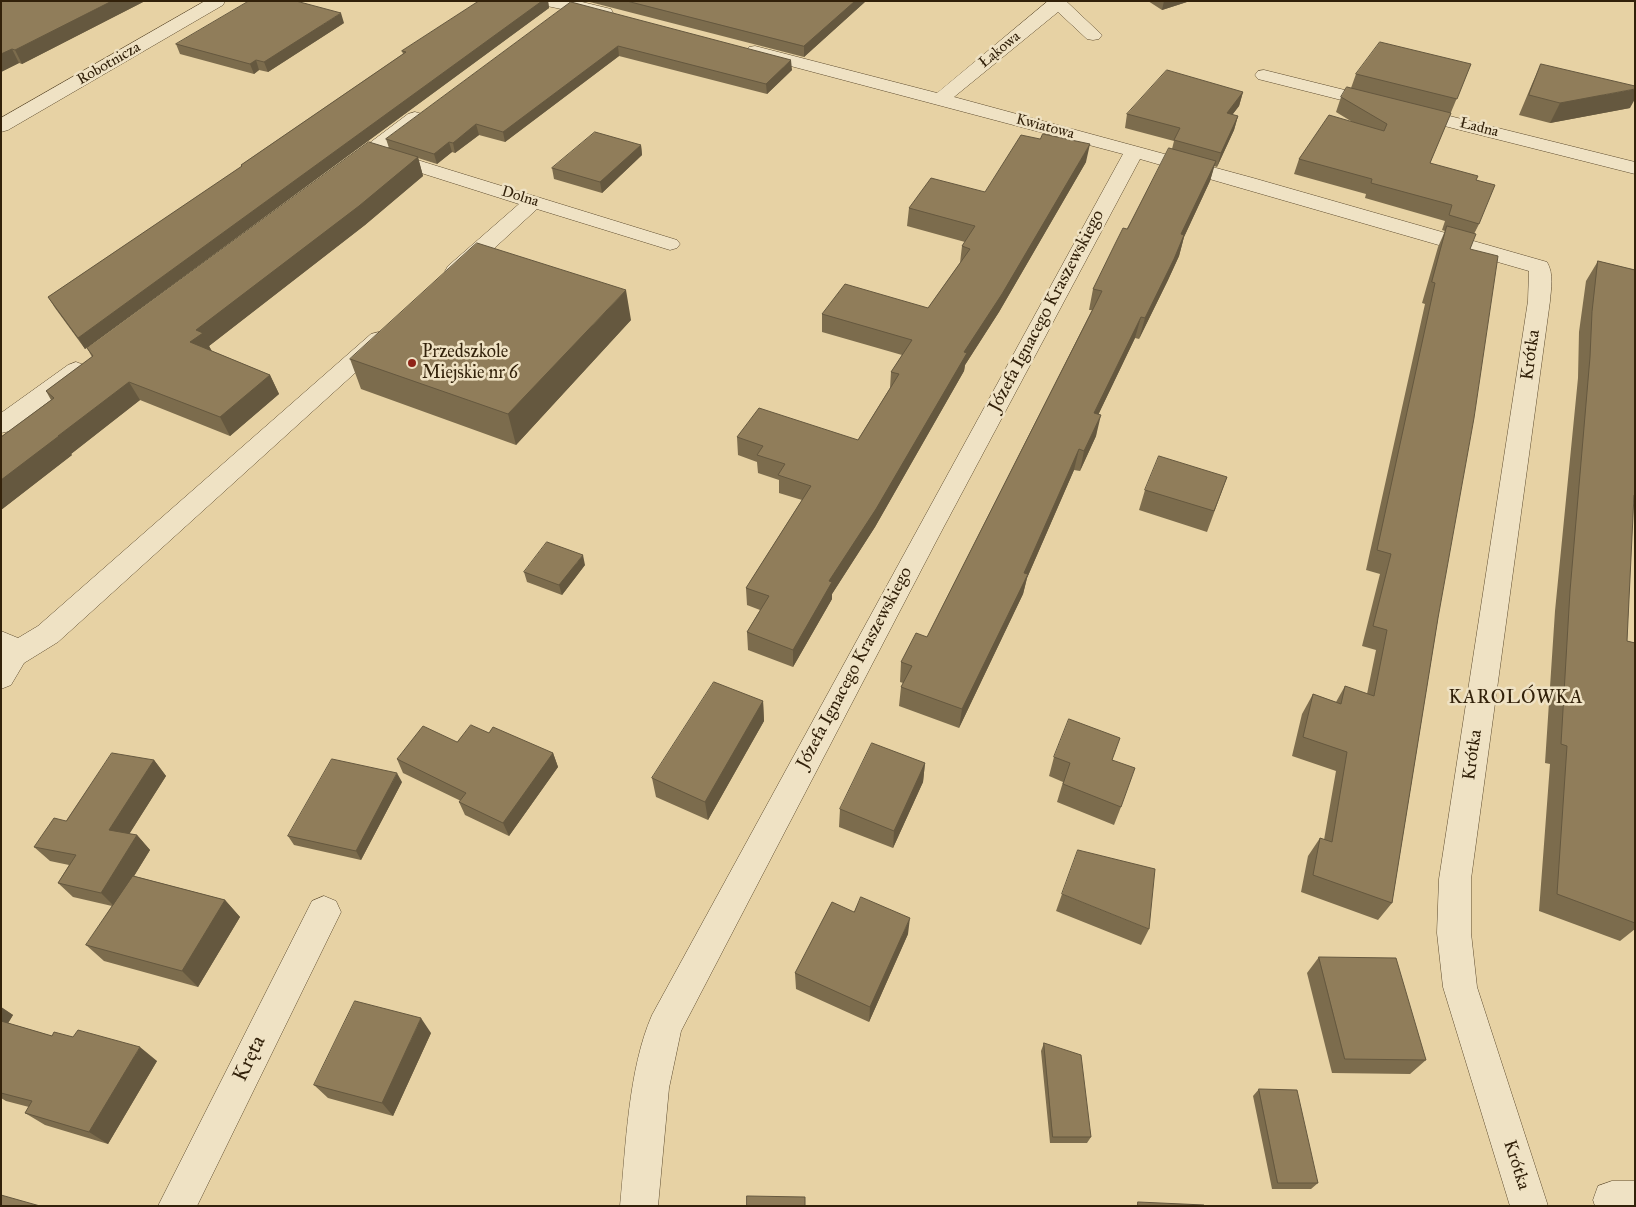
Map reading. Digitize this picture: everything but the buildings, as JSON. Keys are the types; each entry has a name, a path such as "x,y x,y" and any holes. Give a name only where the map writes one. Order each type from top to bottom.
{"street":[{"name":"Robotnicza","path":"1,126 217,1"},
{"path":"548,1 569,4 626,18"},
{"path":"1057,2 1093,35"},
{"name":"Łąkowa","path":"940,98 1057,2"},
{"path":"545,22 569,4"},
{"name":"Kwiatowa","path":"741,48 940,98 1134,151 1539,267"},
{"name":"Ładna","path":"1264,75 1635,168"},
{"path":"337,176 434,104"},
{"name":"Dolna","path":"370,151 670,244"},
{"name":"Józefa Ignacego Kraszewskiego","path":"639,1206 651,1088 664,1027 1134,151"},
{"path":"441,285 534,201"},
{"name":"Krótka","path":"1529,1206 1462,996 1455,957 1453,926 1455,879 1539,301 1539,267"},
{"path":"5,658 48,634 396,324"},
{"path":"1,425 89,360"},
{"name":"Kręta","path":"177,1206 324,912"}],"place":[{"name":"Przedszkole Miejskie nr 6","path":"412,363"}],"district":[{"name":"KAROLÓWKA","path":"1516,698"}]}
